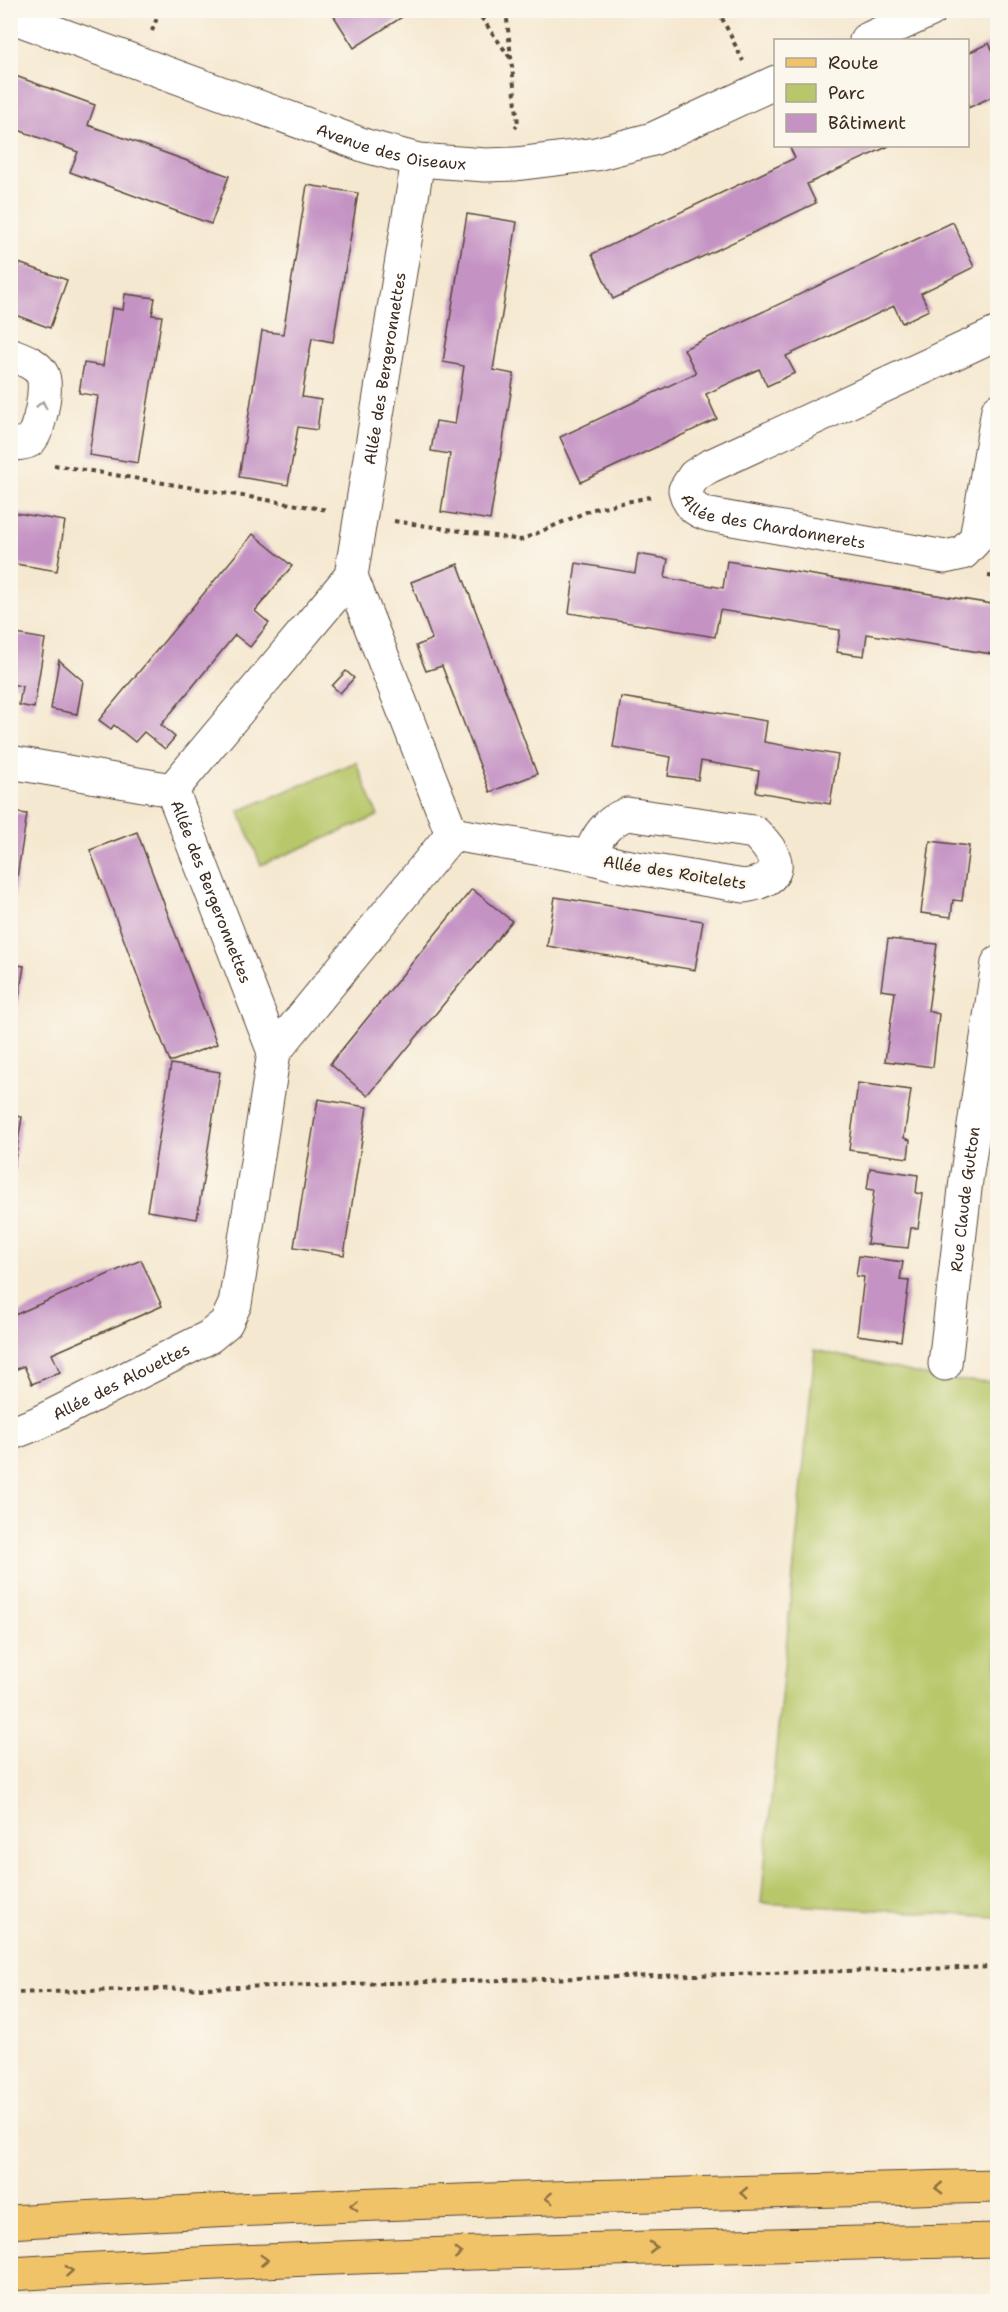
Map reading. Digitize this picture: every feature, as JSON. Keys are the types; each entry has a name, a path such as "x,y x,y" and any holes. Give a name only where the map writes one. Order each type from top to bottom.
{"main road":[{"path":"10,2222 173,2212 593,2196 998,2186"},
{"path":"10,2274 191,2263 543,2250 998,2240"}],"street":[{"path":"868,39 931,10"},
{"name":"Avenue des Oiseaux","path":"10,16 366,146 418,160 485,165 516,164 596,154 653,139 767,86"},
{"name":"Allée des Bergeronnettes","path":"274,1052 172,790 351,576 418,160"},
{"name":"Allée des Chardonnerets","path":"998,333 708,468 694,476 685,490 688,502 696,511 710,515 945,557 963,553 976,539 998,410"},
{"path":"10,354 34,365 45,379 45,388 36,433 30,441 10,444"},
{"path":"274,1052 452,834 351,576"},
{"path":"10,762 172,790"},
{"name":"Allée des Roitelets","path":"452,834 589,856 620,865 744,886 759,884 769,878 775,867 774,856 768,845 754,832 627,814 615,819 604,828 589,856"},
{"name":"Rue Claude Gutton","path":"945,1364 966,1180 998,963"},
{"name":"Allée des Alouettes","path":"10,1434 38,1423 209,1337 226,1323 235,1304 274,1052"}],"path":[{"path":"476,10 512,60"},
{"path":"485,165 518,124 506,10"},
{"path":"717,10 767,86"},
{"path":"10,1993 998,1967"},
{"path":"670,2301 727,2299 998,2301"}],"green space":[{"path":"356,762 378,816 261,865 239,811"},
{"path":"815,1350 946,1380 997,1382 997,1917 761,1903"}],"building":[{"path":"330,10 413,10 354,48"},
{"path":"989,43 998,61 998,94 969,108 969,53"},
{"path":"10,74 95,105 88,125 229,176 211,224 70,172 78,152 10,127"},
{"path":"790,147 887,147 807,184 816,203 613,299 592,254 795,158"},
{"path":"307,185 358,193 333,342 312,338 302,397 321,400 317,430 298,427 288,485 239,477 262,331 283,334"},
{"path":"467,214 517,222 493,370 514,374 490,520 441,512 450,454 431,451 436,421 455,424 464,366 443,362"},
{"path":"953,222 974,267 921,293 929,310 902,323 894,306 786,356 795,373 767,386 759,369 706,394 717,419 581,482 560,437 696,373 684,349"},
{"path":"10,260 67,280 50,328 10,313"},
{"path":"125,294 155,298 152,315 162,316 138,463 89,455 98,396 79,393 84,363 103,366 112,308 123,310"},
{"path":"10,512 65,521 57,571 10,563"},
{"path":"253,534 292,566 255,611 269,623 250,647 235,635 161,725 175,737 165,749 144,732 135,742 114,725 111,729 99,720"},
{"path":"638,554 668,559 665,578 723,588 727,561 998,605 998,655 867,634 864,656 837,652 840,630 720,610 715,637 569,613 576,563 635,573"},
{"path":"458,564 537,774 490,792 442,666 426,671 416,646 432,639 411,582"},
{"path":"10,633 45,639 34,708 19,705 22,686 10,684"},
{"path":"59,660 83,681 77,714 51,709"},
{"path":"346,671 354,678 340,693 332,686"},
{"path":"621,697 767,721 764,742 838,755 830,804 756,792 759,771 701,761 698,780 668,776 671,757 613,747"},
{"path":"10,812 27,814 12,909 10,909"},
{"path":"137,832 217,1044 170,1062 90,850"},
{"path":"930,841 969,846 962,901 953,900 951,917 921,913"},
{"path":"472,889 512,921 368,1096 330,1064"},
{"path":"555,897 703,921 695,970 547,946"},
{"path":"888,939 937,944 928,1011 939,1014 933,1067 885,1061 895,992 881,990"},
{"path":"10,964 24,966 12,1041 10,1040"},
{"path":"171,1064 220,1072 197,1219 147,1211"},
{"path":"858,1083 911,1090 904,1138 910,1140 908,1158 849,1150"},
{"path":"318,1099 367,1107 344,1255 294,1247"},
{"path":"10,1115 22,1117 12,1178 10,1178"},
{"path":"870,1168 918,1175 916,1193 923,1194 918,1228 911,1228 908,1248 867,1244 874,1190 867,1189"},
{"path":"996,1228 998,1228 998,1264 993,1263"},
{"path":"859,1256 903,1262 900,1280 909,1281 901,1341 857,1335 864,1277 856,1276"},
{"path":"141,1260 162,1306 52,1354 60,1372 32,1384 24,1366 10,1372 10,1317"}]}
